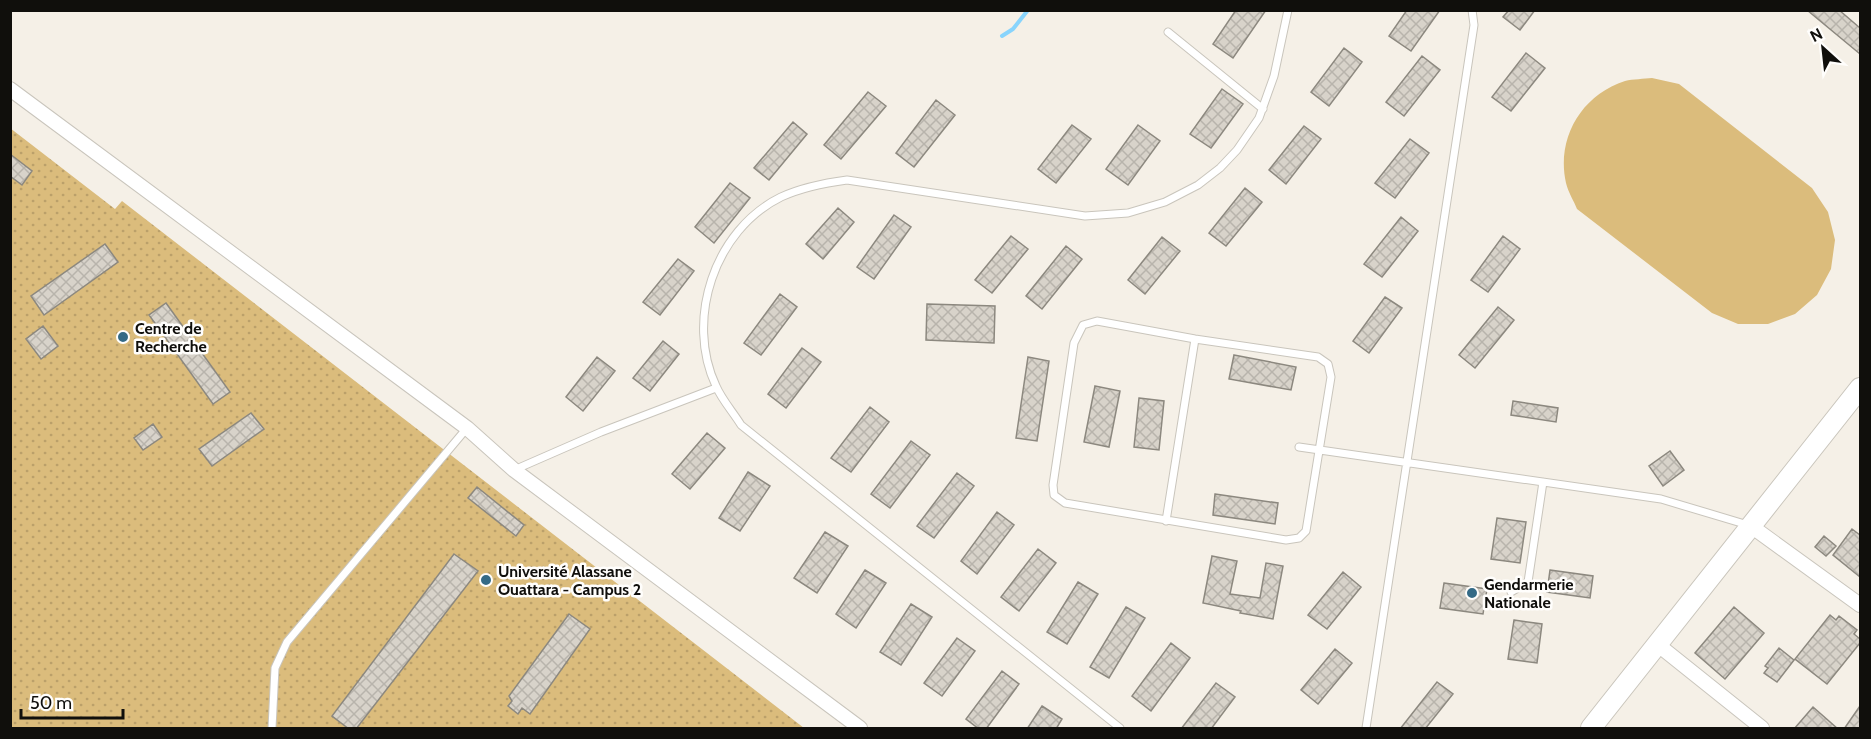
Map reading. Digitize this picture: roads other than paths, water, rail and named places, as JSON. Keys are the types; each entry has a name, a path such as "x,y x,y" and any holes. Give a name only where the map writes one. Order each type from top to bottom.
{"street":[{"path":"10,89 467,428 514,470 860,729"},
{"path":"1591,729 1860,388"},
{"path":"1751,526 1860,605"},
{"path":"1658,644 1762,729"}],"lane":[{"path":"1120,729 741,425 716,387 708,364 704,342 704,305 712,276 730,241 754,215 780,198 813,185 847,180 1085,216 1128,213 1166,202 1198,185 1220,168 1237,150 1263,109 1274,76 1288,10"},
{"path":"1366,729 1474,25 1472,10"},
{"path":"1168,32 1263,109"},
{"path":"1097,321 1195,339 1318,357 1328,364 1331,377 1320,450 1306,531 1299,538 1286,540 1166,521 1065,503 1054,495 1053,485 1074,343 1083,325 1097,321"},
{"path":"1166,521 1195,339"},
{"path":"514,470 601,432 716,387"},
{"path":"272,729 275,668 287,642 467,428"},
{"path":"1299,447 1661,499 1751,526"},
{"path":"1511,592 1528,582 1543,483"}],"waterway":[{"path":"1002,36 1013,29 1028,10"}],"place":[{"name":"Centre de Recherche","path":"123,337"},
{"name":"Université Alassane Ouattara - Campus 2","path":"486,580"},
{"name":"Gendarmerie Nationale","path":"1472,593"}]}
